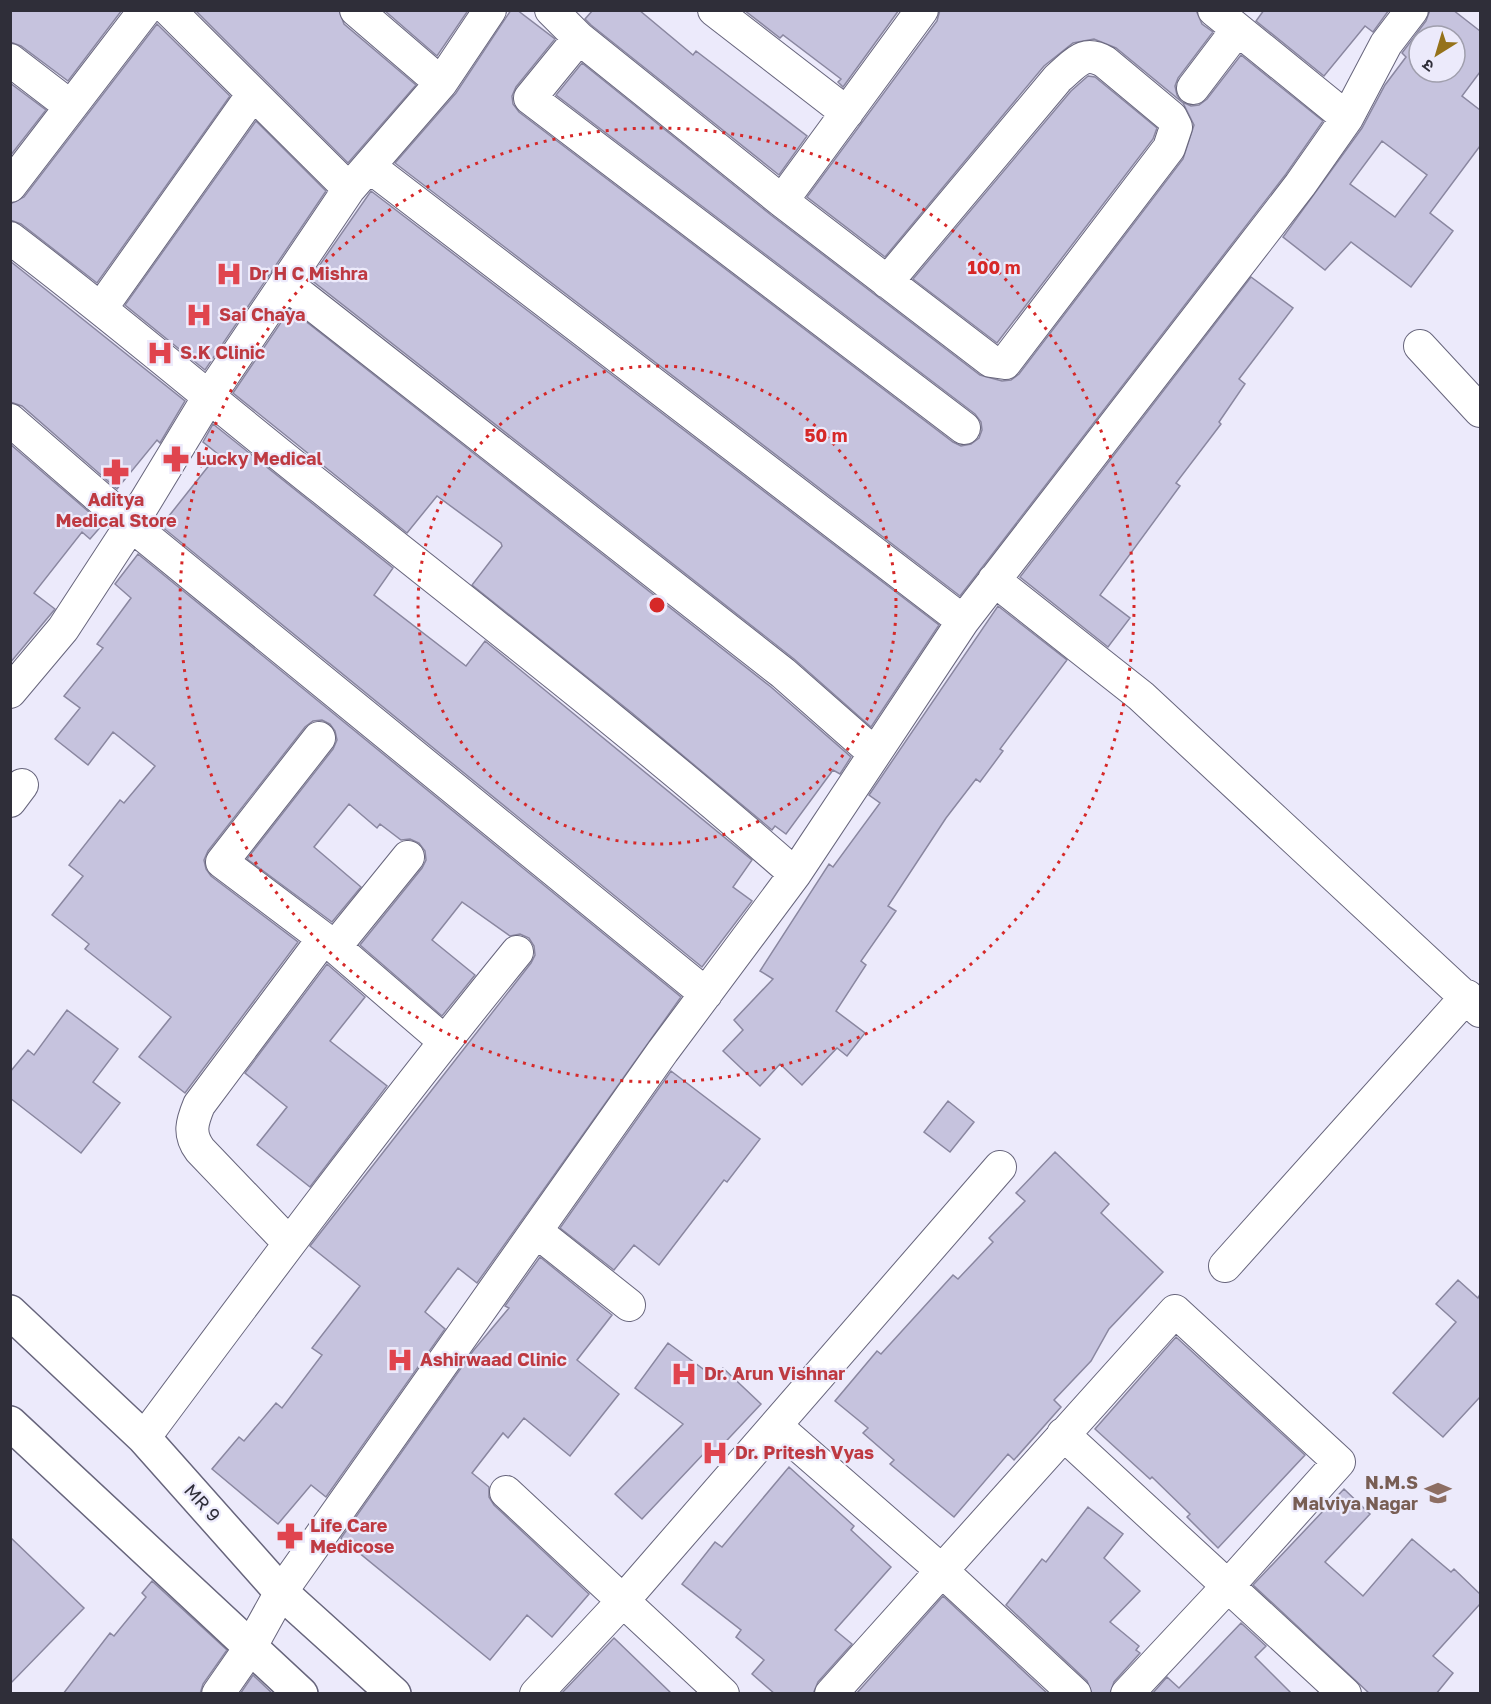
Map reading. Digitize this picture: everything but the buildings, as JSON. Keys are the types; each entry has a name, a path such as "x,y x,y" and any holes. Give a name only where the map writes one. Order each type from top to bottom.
{"main road":[{"name":"MR 9","path":"10,1312 144,1438 281,1592 394,1694"},
{"path":"10,1423 301,1694"}],"street":[{"path":"10,186 145,10"},
{"path":"169,10 349,189"},
{"path":"356,10 441,83"},
{"path":"10,692 63,629 131,525 208,398 349,189 441,83 490,10"},
{"path":"551,10 579,38 782,201 887,282 991,362 1005,363 1169,148 1176,127 1171,117 1105,62 1094,55 1084,56 1058,78 887,282"},
{"path":"714,10 847,113"},
{"path":"782,201 922,10"},
{"path":"218,1694 250,1648 281,1592 663,1051 795,874 963,621 1300,185 1347,118 1386,44 1412,10"},
{"path":"1193,88 1226,20 1347,118"},
{"path":"579,38 530,98 964,428"},
{"path":"10,60 70,106"},
{"path":"102,307 253,94"},
{"path":"370,167 963,621"},
{"path":"10,238 102,307 208,398 688,780 795,874"},
{"path":"285,283 783,673 874,753"},
{"path":"1420,346 1480,411"},
{"path":"13,427 706,994"},
{"path":"994,580 1141,696 1474,1003 1225,1266"},
{"path":"319,738 222,862 328,943 444,1041"},
{"path":"289,1243 200,1150 192,1139 191,1130 199,1105 328,943 408,857"},
{"path":"144,1438 289,1243 444,1041 517,951"},
{"path":"536,1694 622,1602 1000,1167"},
{"path":"537,1232 629,1305"},
{"path":"831,1694 940,1569 1175,1311 1339,1462 1127,1694"},
{"path":"776,1426 940,1569 1075,1694"},
{"path":"1063,1434 1345,1694"},
{"path":"506,1492 723,1694"}],"place":[{"name":"Dr H C Mishra","path":"229,274"},
{"name":"Sai Chaya","path":"199,315"},
{"name":"S.K Clinic","path":"160,353"},
{"name":"Lucky Medical","path":"176,459"},
{"name":"Aditya Medical Store","path":"116,472"},
{"name":"Ashirwaad Clinic","path":"400,1360"},
{"name":"Dr. Arun Vishnar","path":"684,1374"},
{"name":"Dr. Pritesh Vyas","path":"715,1453"},
{"name":"N.M.S Malviya Nagar","path":"1438,1493"},
{"name":"Life Care Medicose","path":"290,1536"}]}
